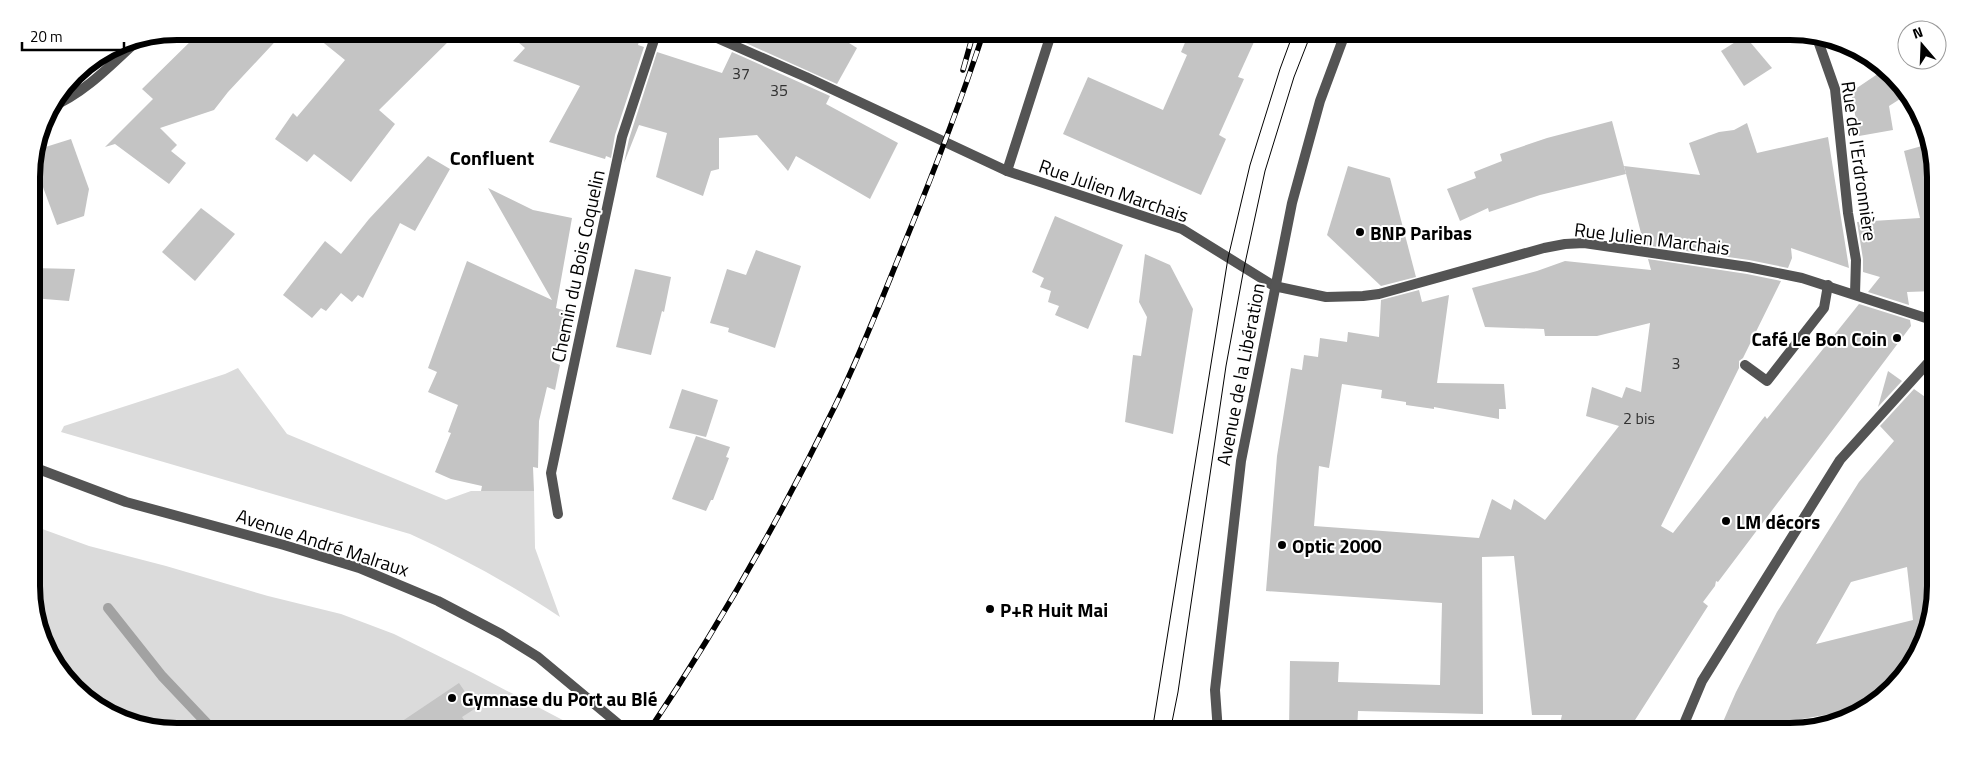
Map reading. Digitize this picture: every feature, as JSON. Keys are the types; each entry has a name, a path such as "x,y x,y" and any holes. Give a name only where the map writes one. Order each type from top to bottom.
{"street":[{"name":"Chemin du Bois Coquelin","path":"558,514 551,473 622,137 654,40"},
{"name":"Rue Julien Marchais","path":"722,40 815,81 1006,171 1182,229 1274,286 1326,297 1379,294 1544,248 1584,243 1748,267 1802,278 1927,318"},
{"path":"1006,171 1049,40"},
{"name":"Avenue de la Libération","path":"1217,723 1215,690 1240,461 1292,203 1320,101 1343,40"},
{"name":"Rue de l'Erdronnière","path":"1819,43 1835,89 1848,213 1856,260 1855,294"},
{"path":"62,102 100,75 129,48"},
{"path":"1745,365 1767,381 1824,308 1828,285"},
{"path":"1685,723 1702,681 1840,460 1927,364"},
{"name":"Avenue André Malraux","path":"40,469 126,502 284,545 359,568 438,600 501,634 538,657 617,723"}],"shaded area":[{"path":"238,368 287,434 446,500 471,491 534,491 535,548 560,617 487,572 410,534 61,432 64,426 225,374"},
{"path":"40,528 89,546 268,596 341,614 394,634 568,723 168,723 133,716 116,709 87,689 63,662 54,647 47,630 41,604"}],"building":[{"path":"192,40 277,40 228,92 214,110 160,128 177,145 171,151 186,163 169,184 115,144 105,147 153,99 142,89"},
{"path":"320,40 450,40 379,110 395,124 351,182 314,154 307,162 275,139 293,113 297,117 345,60"},
{"path":"516,40 639,40 638,45 644,47 615,135 611,158 606,156 605,159 549,142 580,86 513,61 525,48"},
{"path":"739,40 844,40 857,48 837,84"},
{"path":"1186,40 1255,40 1238,77 1244,79 1219,135 1226,139 1201,195 1063,134 1088,77 1163,110 1187,55 1181,52"},
{"path":"1739,40 1748,40 1772,68 1744,86 1721,51"},
{"path":"657,52 722,73 732,52 830,96 826,104 898,143 870,199 796,156 788,171 757,135 719,138 719,169 711,171 703,196 656,177 667,133 639,125 624,163 629,139"},
{"path":"1879,73 1902,98 1889,106 1893,130 1859,136 1851,92"},
{"path":"1612,121 1626,174 1540,195 1489,212 1488,208 1460,221 1447,189 1476,178 1474,172 1502,161 1500,154 1547,138"},
{"path":"1747,123 1757,153 1828,137 1849,268 1791,248 1792,258 1788,268 1749,260 1644,245 1624,166 1700,175 1689,143 1719,132 1734,130"},
{"path":"71,139 89,189 84,216 57,225 40,179 44,148"},
{"path":"1923,146 1927,177 1927,291 1907,292 1909,305 1868,292 1880,277 1863,272 1863,259 1857,222 1920,218 1904,151"},
{"path":"428,156 450,169 415,231 400,223 363,298 358,295 352,302 341,293 326,311 321,308 312,318 283,295 325,241 341,254 369,219"},
{"path":"1348,166 1390,178 1416,277 1381,286 1327,235"},
{"path":"488,188 533,210 572,218 556,308 569,312 551,361 560,365 555,390 547,387 539,421 538,468 533,467 534,491 481,491 482,486 451,479 435,472 451,433 448,432 458,405 428,392 437,372 428,368 467,261 552,300"},
{"path":"201,208 235,234 195,281 162,252"},
{"path":"1055,216 1123,245 1088,329 1055,315 1059,306 1048,302 1051,291 1040,287 1044,278 1032,272"},
{"path":"756,250 801,266 775,348 728,332 729,328 710,323 727,269 746,275"},
{"path":"1145,254 1170,265 1193,309 1173,434 1125,422 1133,355 1141,356 1147,317 1139,302"},
{"path":"1648,259 1781,281 1743,358 1739,361 1739,368 1661,526 1673,533 1765,416 1767,419 1859,304 1910,320 1911,326 1718,582 1716,581 1715,586 1703,602 1708,606 1633,723 1560,723 1562,715 1532,715 1514,556 1482,557 1483,714 1358,711 1357,723 1289,723 1290,661 1339,662 1338,682 1440,685 1442,603 1266,591 1277,456 1291,368 1302,370 1304,355 1318,357 1320,338 1347,342 1348,332 1379,337 1381,300 1419,290 1422,302 1449,295 1437,383 1504,384 1506,409 1499,409 1499,419 1434,407 1434,409 1406,405 1406,402 1381,398 1382,390 1342,384 1329,468 1319,466 1314,526 1479,538 1492,499 1511,510 1514,499 1545,520 1619,426 1586,416 1592,387 1622,398 1626,387 1641,392 1650,323 1597,336 1545,336 1544,329 1485,327 1472,288 1537,271 1565,261 1651,270"},
{"path":"40,268 75,269 69,301 40,299"},
{"path":"635,269 671,277 664,312 662,311 651,355 616,347"},
{"path":"1888,371 1902,381 1878,407"},
{"path":"682,389 718,400 706,437 669,428"},
{"path":"1914,389 1927,398 1927,586 1926,604 1920,630 1904,662 1899,670 1874,695 1843,713 1779,723 1722,723 1736,692 1777,612 1859,482 1894,441 1880,426","holes":["1907,567 1913,620 1816,644 1851,582"]},
{"path":"696,436 730,447 726,457 729,458 713,500 711,500 706,511 672,499"},
{"name":"Gymnase du Port au Blé","path":"459,683 476,708 462,717 466,723 399,723"}],"waterway":[{"path":"108,608 162,676 206,723"}],"tram line":[{"path":"1153,723 1228,258 1250,165 1291,40"},
{"path":"1172,723 1226,366 1244,268 1265,171 1294,77 1308,40"}],"railway":[{"path":"963,70 971,40"},
{"path":"654,723 699,653 747,572 835,406 864,343 928,186 981,40"}],"place":[{"name":"BNP Paribas","path":"1360,232"},
{"name":"Café Le Bon Coin","path":"1897,338"},
{"name":"LM décors","path":"1726,521"},
{"name":"Optic 2000","path":"1282,545"},
{"name":"P+R Huit Mai","path":"990,609"},
{"name":"Gymnase du Port au Blé","path":"452,698"}],"district":[{"name":"Confluent","path":"492,157"}]}
